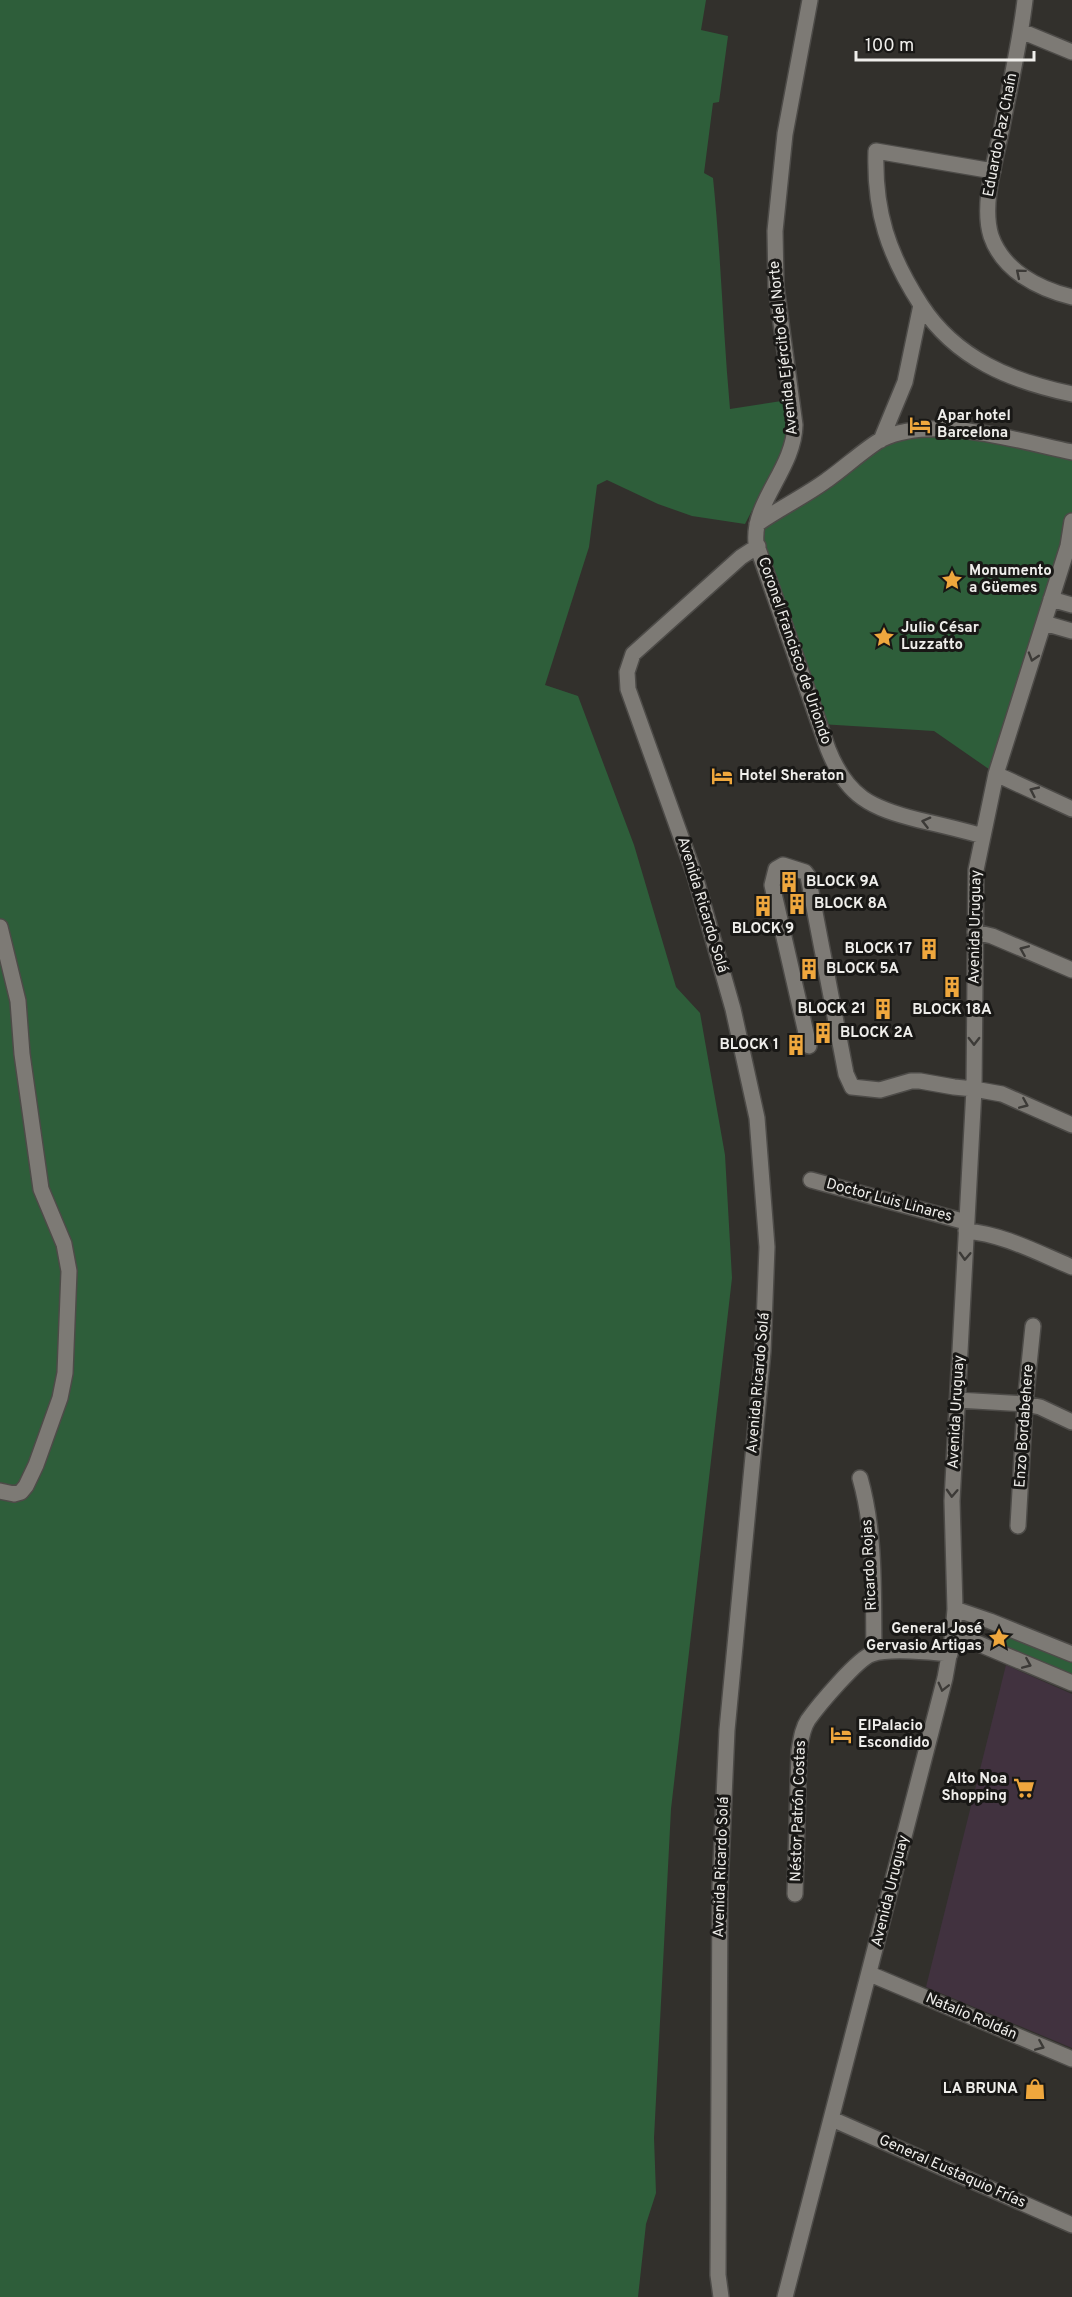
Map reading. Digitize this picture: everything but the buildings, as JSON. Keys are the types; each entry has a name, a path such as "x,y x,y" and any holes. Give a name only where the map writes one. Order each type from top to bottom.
{"street":[{"name":"Avenida Ejército del Norte","path":"758,546 755,533 757,524 791,453 795,437 777,286 775,231 785,134 810,0"},
{"name":"Eduardo Paz Chaín","path":"1026,0 993,171 988,219 992,238 1007,262 1043,289 1072,297"},
{"path":"1021,31 1072,52"},
{"path":"993,171 876,151 877,185 890,249 921,305 942,333 970,356 1014,379 1072,394"},
{"path":"881,440 905,382 921,305"},
{"path":"757,524 824,482 881,440 908,432 968,431 1072,452"},
{"name":"Avenida Uruguay","path":"785,2297 870,1974 954,1633 952,1501 974,1089 976,870 996,774 1068,546 1072,521"},
{"name":"Coronel Francisco de Uriondo","path":"758,546 828,749 833,762 846,782 864,799 887,812 983,836"},
{"name":"Avenida Ricardo Solá","path":"721,2297 718,2275 719,1942 727,1730 763,1351 767,1247 757,1118 733,1008 695,876 628,690 627,672 633,654 741,556 758,546"},
{"path":"1052,599 1072,605"},
{"path":"1044,623 1072,631"},
{"path":"996,774 1072,809"},
{"path":"808,1046 772,885 776,869 783,865 805,872 808,876 846,1074 852,1087 880,1090 911,1081 920,1081 954,1088 974,1089 1002,1094 1072,1125"},
{"path":"0,927 18,1001 24,1074 41,1189 64,1244 69,1270 65,1373 60,1398 36,1466 26,1486 21,1492 14,1494 0,1491"},
{"path":"975,932 992,936 1072,970"},
{"name":"Doctor Luis Linares","path":"811,1180 1009,1240 1072,1267"},
{"name":"Enzo Bordabehere","path":"1018,1526 1025,1404 1033,1326"},
{"path":"957,1400 1025,1404 1040,1407 1072,1422"},
{"name":"Ricardo Rojas","path":"860,1478 867,1508 872,1566 874,1653"},
{"path":"955,1609 1072,1654"},
{"path":"954,1633 1072,1683"},
{"path":"874,1653 950,1654"},
{"name":"Néstor Patrón Costas","path":"795,1894 799,1750 803,1729 808,1719 858,1662 874,1653"},
{"name":"Natalio Roldán","path":"870,1974 1072,2059"},
{"name":"General Eustaquio Frías","path":"832,2119 1072,2225"}],"shaded area":[{"name":"Alto Noa Shopping","path":"1006,1665 1072,1694 1072,2048 926,1987"}],"green space":[{"path":"0,0 706,0 701,30 728,36 719,102 713,103 704,173 713,178 730,409 788,400 790,437 745,524 692,516 658,504 607,480 597,485 589,547 545,685 578,696 634,845 676,987 700,1013 725,1155 732,1278 671,1809 654,2138 656,2193 646,2224 638,2297 0,2297"},
{"name":"Monumento a Güemes","path":"930,430 1072,452 1072,521 996,774 934,731 820,724 760,531 867,451"},
{"path":"1000,1630 1072,1661 1072,1675 996,1644 993,1640 995,1634"}],"place":[{"name":"Apar hotel Barcelona","path":"920,425"},
{"name":"Monumento a Güemes","path":"952,580"},
{"name":"Julio César Luzzatto","path":"884,637"},
{"name":"Hotel Sheraton","path":"722,776"},
{"name":"BLOCK 9A","path":"789,882"},
{"name":"BLOCK 8A","path":"797,904"},
{"name":"BLOCK 9","path":"763,906"},
{"name":"BLOCK 17","path":"929,949"},
{"name":"BLOCK 5A","path":"809,969"},
{"name":"BLOCK 18A","path":"952,987"},
{"name":"BLOCK 21","path":"883,1009"},
{"name":"BLOCK 2A","path":"823,1033"},
{"name":"BLOCK 1","path":"796,1045"},
{"name":"General José Gervasio Artigas","path":"999,1638"},
{"name":"ElPalacio Escondido","path":"841,1735"},
{"name":"Alto Noa Shopping","path":"1024,1788"},
{"name":"LA BRUNA","path":"1035,2089"}]}
